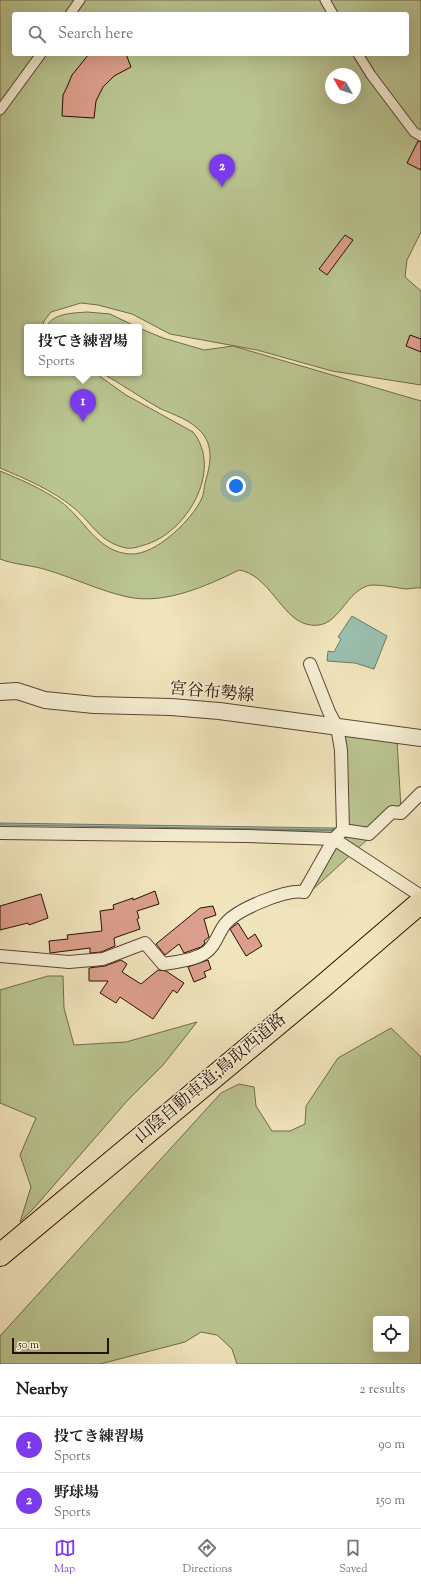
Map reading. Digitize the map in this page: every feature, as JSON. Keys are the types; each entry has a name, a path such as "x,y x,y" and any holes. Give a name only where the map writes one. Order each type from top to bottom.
{"highway":[{"name":"山陰自動車道;鳥取西道路","path":"325,990 421,902"},
{"name":"山陰自動車道;鳥取西道路","path":"4,1257 421,912"}],"street":[{"path":"71,12 80,0"},
{"path":"325,0 332,12"},
{"path":"0,110 40,56"},
{"path":"359,56 371,75 414,132 421,136"},
{"path":"0,956 69,962 103,959 145,943 164,964 185,960 206,953 211,948 224,924 232,917 261,901 297,891 304,892 334,840 343,830 341,750 337,727 329,712 310,664"},
{"name":"宮谷布勢線","path":"0,692 17,691 45,700 94,705 172,707 219,711 421,738"},
{"path":"343,830 369,834 392,812 401,813 421,793"},
{"path":"0,833 246,836 334,840 421,896"}],"green space":[{"path":"0,0 421,0 421,232 407,260 405,277 421,291 421,385 332,371 257,350 170,334 132,314 98,305 81,303 51,312 43,324 24,324 24,376 99,376 126,395 193,432 202,447 204,464 202,482 196,499 174,528 159,539 144,545 130,548 117,545 103,537 74,508 48,490 0,468"},
{"path":"87,312 110,314 131,324 48,324 58,316 70,313"},
{"path":"142,329 163,338 204,350 233,346 421,401 421,588 406,589 380,585 367,586 351,597 333,618 326,623 317,625 306,624 297,620 289,614 267,587 258,579 249,573 239,570 199,588 171,596 142,599 128,597 97,588 47,570 0,559 0,471 31,484 60,501 69,508 100,541 109,548 119,552 131,554 141,553 151,549 162,543 182,526 202,498 210,458 209,446 203,434 194,425 159,408 107,376 142,376"},
{"path":"342,733 397,740 401,809 375,833 347,826"},
{"path":"333,828 338,828 334,834 247,834 247,830 333,830"},
{"path":"344,835 370,837 309,893 309,888"},
{"path":"48,976 63,976 64,1008 74,1045 126,1042 197,1022 163,1065 127,1101 35,1207 20,1222 31,1187 20,1155 36,1118 0,1103 0,990"},
{"path":"391,1028 421,1057 421,1364 237,1364 232,1349 217,1335 201,1332 185,1342 100,1364 0,1364 0,1336 221,1093 239,1084 254,1087 256,1106 272,1131 290,1131 305,1124 306,1106 338,1058"}],"shaded area":[{"path":"352,616 387,636 374,669 355,663 327,661 328,651 334,652 341,639 338,637"},
{"path":"0,823 333,828 333,830 0,825"}],"building":[{"path":"87,56 127,56 131,67 114,76 103,87 96,101 94,118 62,116 63,95 72,75"},
{"path":"418,141 421,142 421,170 407,163"},
{"path":"345,235 353,240 327,275 319,269"},
{"path":"410,335 421,339 421,352 406,346"},
{"path":"155,891 159,904 137,911 139,918 137,919 140,929 114,938 115,946 101,952 90,953 90,948 50,953 49,941 68,939 67,935 102,931 100,911 114,909 113,905 133,898 133,900"},
{"path":"41,894 48,918 29,925 28,923 0,930 0,906"},
{"path":"213,906 216,915 204,919 209,937 204,941 205,943 201,947 184,953 179,944 165,955 156,944 200,908"},
{"path":"238,923 248,939 255,934 262,946 246,956 230,929"},
{"path":"121,960 127,964 122,972 141,984 158,970 166,971 184,983 177,993 173,990 153,1019 120,997 116,1003 100,993 108,981 89,981 89,968 105,966"},
{"path":"208,960 211,969 204,972 206,977 194,982 188,967"}],"place":[{"name":"野球場","path":"222,187"},
{"name":"投てき練習場","path":"83,422"}]}
